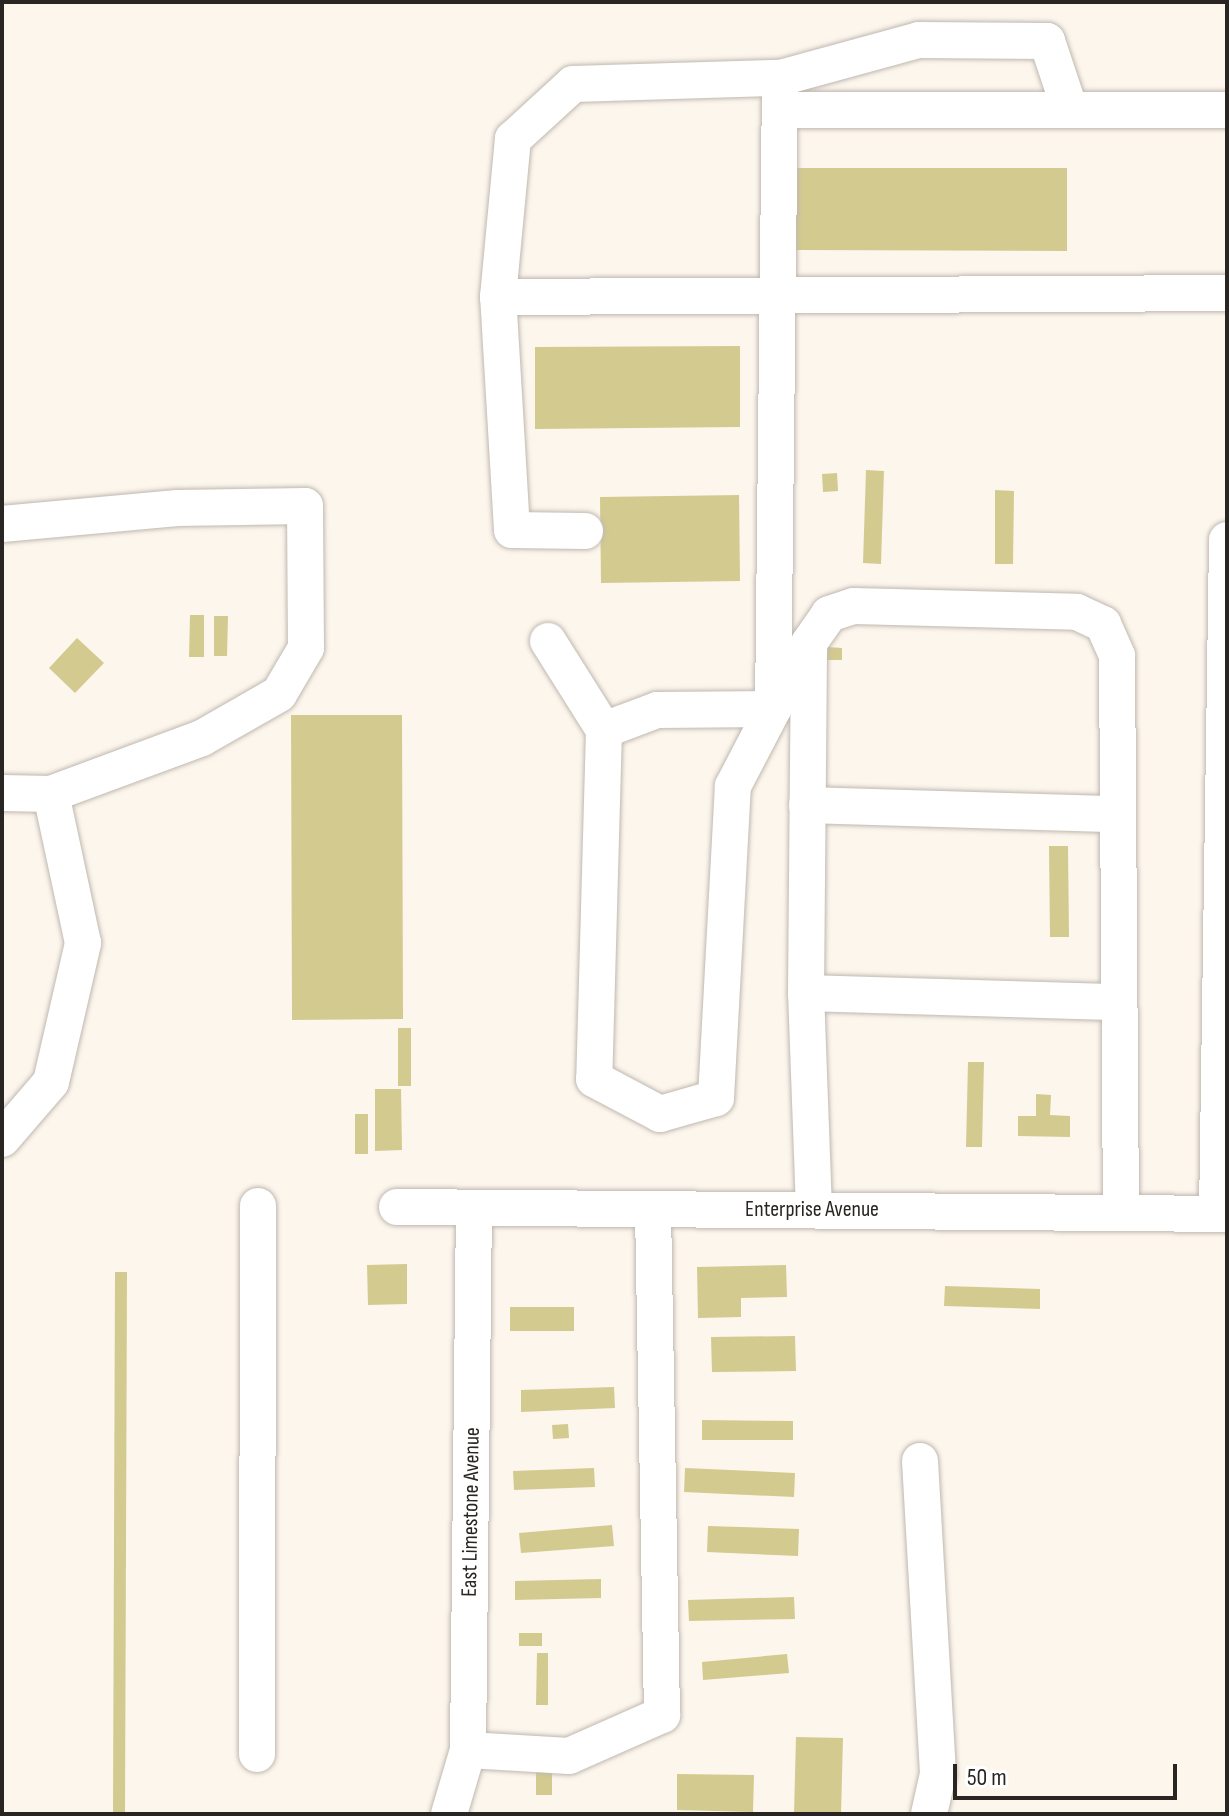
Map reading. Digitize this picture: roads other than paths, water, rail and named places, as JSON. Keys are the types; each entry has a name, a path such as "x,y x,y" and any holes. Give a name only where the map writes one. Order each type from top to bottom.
{"street":[{"path":"780,94 919,40 1047,41 1069,107"},
{"path":"585,531 512,530 498,297 513,139 573,84 1069,107 1227,110"},
{"path":"548,641 604,730 594,1079 660,1114 716,1098 727,991 733,786 773,709 780,94"},
{"path":"498,297 1227,293"},
{"path":"2,524 177,508 305,506 306,648 279,694 202,738 51,794 2,793"},
{"path":"1222,1214 1227,540"},
{"path":"814,1210 806,993 809,643 829,614 854,606 1077,612 1103,624 1117,656 1115,814 1121,1213"},
{"path":"604,730 657,710 773,709"},
{"path":"2,1139 51,1082 83,943 51,794"},
{"path":"807,805 1115,814"},
{"path":"806,993 1118,1002"},
{"path":"257,1754 258,1206"},
{"name":"Enterprise Avenue","path":"397,1207 1222,1214"},
{"name":"East Limestone Avenue","path":"449,1814 468,1750 474,1208"},
{"path":"468,1750 569,1756 662,1715 653,1209"},
{"path":"920,1461 938,1774 929,1814"}]}
